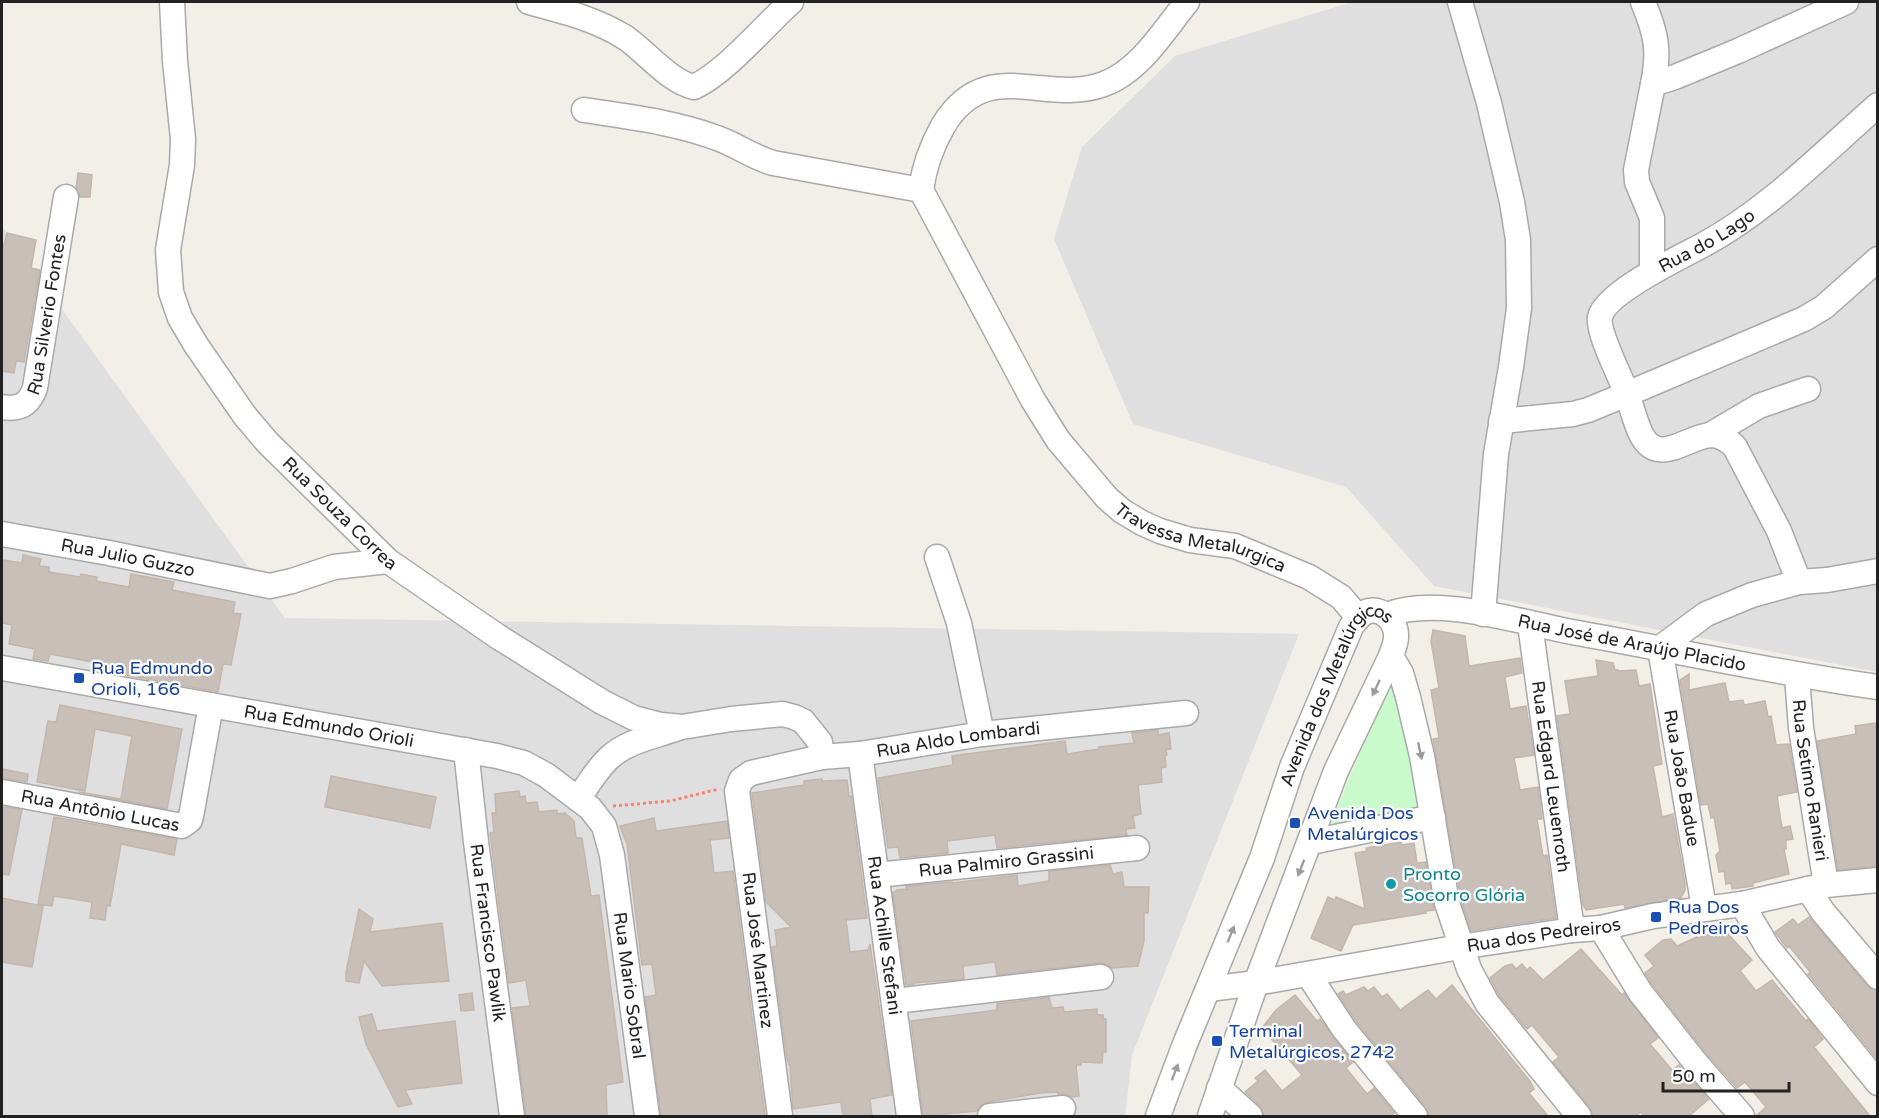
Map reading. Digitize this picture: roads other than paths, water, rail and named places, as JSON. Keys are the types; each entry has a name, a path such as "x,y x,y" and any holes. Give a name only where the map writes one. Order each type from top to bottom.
{"street":[{"name":"Rua Souza Correa","path":"172,2 183,139 182,165 168,250 171,292 180,318 196,345 245,416 268,443 388,561 497,636 594,697 634,717 661,725 682,727 783,714 803,721 820,742 822,757"},
{"path":"529,2 589,18 608,27 627,39 678,81 694,87 703,83 737,54 791,2"},
{"path":"584,110 679,126 718,138 756,158 773,163 921,190 928,156 936,138 948,117 961,103 983,89 1008,86 1074,89 1103,84 1122,76 1138,61 1187,2"},
{"path":"1460,2 1490,103 1518,240 1519,308 1491,500 1483,614"},
{"name":"Rua do Lago","path":"1643,2 1656,36 1658,54 1636,170 1637,182 1652,218 1652,272 1707,243 1751,213 1801,174 1878,105"},
{"path":"1653,84 1738,51 1846,2"},
{"name":"Travessa Metalurgica","path":"921,190 1033,400 1058,440 1107,498 1122,511 1160,531 1190,540 1235,546 1309,578 1341,597 1358,617"},
{"name":"Rua Silverio Fontes","path":"2,407 10,409 24,405 31,398 35,388 66,197"},
{"path":"1501,421 1580,412 1804,319 1833,301 1878,259"},
{"path":"1652,272 1617,296 1605,307 1600,318 1603,337 1641,434 1648,443 1656,449 1667,450 1710,435 1759,406 1808,389"},
{"path":"1710,435 1728,440 1744,460 1779,531 1798,582"},
{"name":"Rua Julio Guzzo","path":"2,534 270,586 334,567 388,561"},
{"path":"937,557 959,623 982,734"},
{"path":"1660,648 1706,614 1752,595 1798,582 1827,580 1878,571"},
{"name":"Rua José de Araújo Placido","path":"1387,615 1421,607 1483,614 1797,676 1878,687"},
{"name":"Avenida dos Metalúrgicos","path":"1158,1116 1185,1044 1262,858 1292,767 1351,627 1358,617 1368,611 1377,611 1387,615 1394,625 1397,636 1391,656 1336,771 1256,983 1210,1116"},
{"name":"Rua Edgard Leuenroth","path":"1530,624 1572,930"},
{"name":"Rua João Badue","path":"1660,648 1704,908"},
{"path":"1391,656 1401,673 1408,697 1447,903 1460,947 1475,983 1487,1003 1579,1116"},
{"name":"Rua Edmundo Orioli","path":"2,668 466,750 524,763 546,775 584,804 604,826 612,855"},
{"name":"Rua Setimo Ranieri","path":"1797,676 1817,887"},
{"name":"Rua Antônio Lucas","path":"2,792 182,826 190,820 211,705"},
{"name":"Rua Aldo Lombardi","path":"738,784 751,773 822,757 860,754 982,734 1186,712"},
{"path":"584,804 602,766 611,756 626,746 682,727"},
{"name":"Rua Francisco Pawlik","path":"466,750 512,1116"},
{"name":"Rua Achille Stefani","path":"860,754 909,1116"},
{"name":"Rua José Martinez","path":"738,784 737,791 780,1116"},
{"path":"1311,842 1432,817"},
{"name":"Rua Palmiro Grassini","path":"877,875 1137,848"},
{"name":"Rua Mario Sobral","path":"612,855 647,1116"},
{"name":"Rua dos Pedreiros","path":"1209,989 1256,983 1460,947 1572,930 1601,928 1704,908 1742,904 1817,887 1878,880"},
{"path":"1817,887 1823,912 1878,976"},
{"path":"1742,904 1768,948 1878,1083"},
{"path":"1601,928 1640,992 1695,1062 1742,1116"},
{"path":"1308,974 1344,1029 1415,1116"},
{"path":"895,1001 1101,977"},
{"path":"1219,1088 1250,1116"},
{"path":"990,1116 1063,1108"}],"place":[{"name":"Rua Edmundo Orioli, 166","path":"79,678"},
{"name":"Avenida Dos Metalúrgicos","path":"1295,823"},
{"name":"Pronto Socorro Glória","path":"1391,884"},
{"name":"Rua Dos Pedreiros","path":"1656,917"},
{"name":"Terminal Metalúrgicos, 2742","path":"1217,1041"}]}
